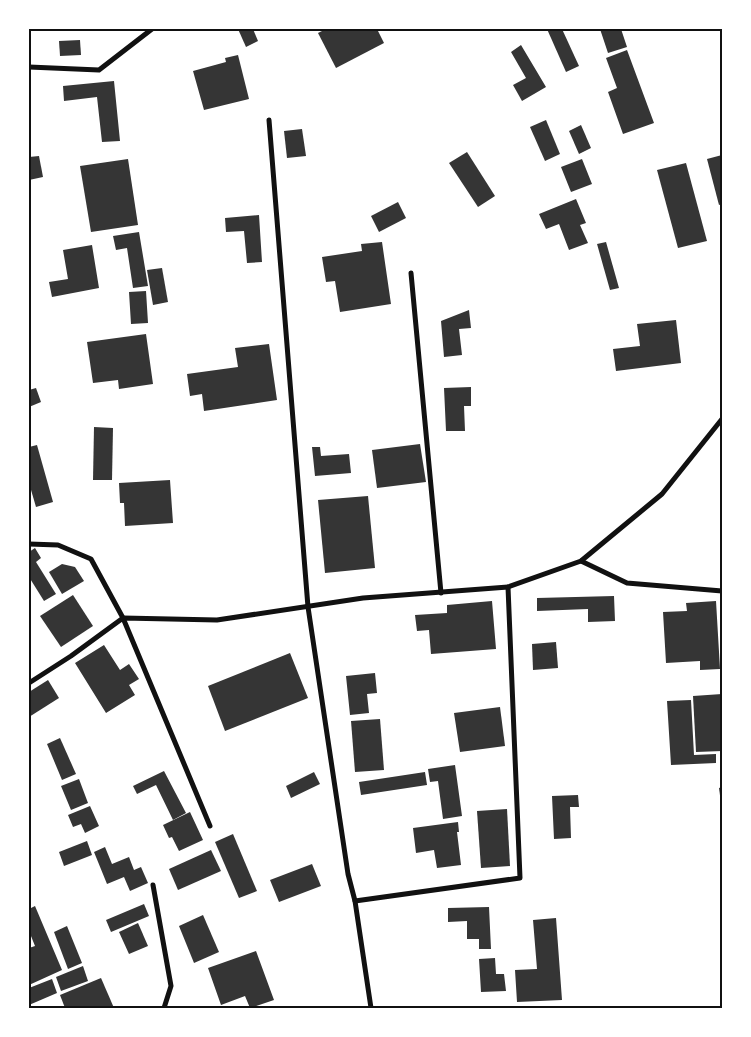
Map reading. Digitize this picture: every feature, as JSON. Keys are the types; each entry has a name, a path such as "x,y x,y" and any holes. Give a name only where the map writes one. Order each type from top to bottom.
{"street":[{"path":"29,67 99,70 152,29"},
{"path":"269,120 308,607 348,874 355,901 371,1008"},
{"path":"411,274 441,592"},
{"path":"29,683 71,656 123,618 217,620 363,598 508,587 581,561 662,494 722,419"},
{"path":"29,544 58,545 91,559 123,618 210,826"},
{"path":"581,561 628,583 722,591"},
{"path":"355,901 520,878 508,587"},
{"path":"153,885 171,986 164,1008"}],"building":[{"path":"238,29 253,29 258,41 246,47"},
{"path":"326,29 377,29 384,43 336,68 318,33"},
{"path":"547,29 562,29 579,66 566,72"},
{"path":"600,29 621,29 627,47 608,53"},
{"path":"80,40 81,55 60,56 59,41"},
{"path":"521,45 546,87 522,101 513,85 526,78 511,52"},
{"path":"627,50 654,123 623,134 608,92 617,88 606,58"},
{"path":"238,55 249,99 204,110 193,71 226,62 225,58"},
{"path":"114,81 120,141 102,142 97,97 64,101 63,86"},
{"path":"546,120 560,154 545,161 530,127"},
{"path":"581,125 591,148 579,154 569,131"},
{"path":"302,129 306,156 287,158 284,131"},
{"path":"467,152 495,196 478,207 449,163"},
{"path":"722,155 722,204 719,205 707,159"},
{"path":"39,156 43,177 29,180 29,157"},
{"path":"128,159 138,225 91,232 80,166"},
{"path":"582,159 592,184 571,192 561,167"},
{"path":"686,163 707,241 678,248 657,170"},
{"path":"576,199 586,223 580,225 588,243 569,250 559,224 546,229 539,214"},
{"path":"398,202 406,218 379,232 371,216"},
{"path":"259,215 262,262 247,263 244,231 226,232 225,218"},
{"path":"139,232 148,286 133,288 127,248 116,250 113,236"},
{"path":"382,242 391,304 340,312 335,281 326,282 322,257 362,251 361,244"},
{"path":"606,242 619,288 610,290 597,244"},
{"path":"92,245 99,288 52,297 49,282 68,279 63,250"},
{"path":"162,268 168,302 153,305 147,270"},
{"path":"146,291 148,323 131,324 129,292"},
{"path":"469,310 471,328 459,329 462,355 444,357 441,321"},
{"path":"676,320 681,363 616,371 613,349 640,346 637,324"},
{"path":"146,334 153,384 119,389 118,380 93,383 87,342"},
{"path":"269,344 277,400 204,411 202,394 190,396 187,374 238,367 235,348"},
{"path":"471,387 471,406 464,406 465,431 446,431 444,388"},
{"path":"36,388 41,402 29,407 29,390"},
{"path":"94,427 113,428 112,480 93,480"},
{"path":"420,444 426,482 377,488 372,450"},
{"path":"37,445 53,502 36,507 29,483 29,447"},
{"path":"312,447 320,447 321,456 349,454 351,473 315,476"},
{"path":"170,480 173,523 125,526 124,503 120,503 119,483"},
{"path":"368,496 375,568 325,573 318,500"},
{"path":"35,548 41,558 36,562 56,594 44,601 29,577 29,552"},
{"path":"62,564 75,567 84,581 62,594 49,572"},
{"path":"73,595 93,626 61,647 40,616"},
{"path":"614,596 615,621 588,622 588,609 537,611 537,598"},
{"path":"492,601 496,649 431,654 429,630 417,631 415,615 447,613 447,605"},
{"path":"716,601 720,669 700,670 700,661 666,663 663,612 687,611 686,603"},
{"path":"556,642 558,668 533,670 532,644"},
{"path":"104,645 120,670 129,664 139,679 129,685 135,695 106,713 75,663"},
{"path":"290,653 308,698 225,731 208,686"},
{"path":"375,673 377,693 367,694 369,713 350,715 346,676"},
{"path":"48,680 59,698 29,717 29,692"},
{"path":"722,694 722,751 696,752 693,696"},
{"path":"691,700 694,755 716,754 716,763 671,765 667,701"},
{"path":"500,707 505,746 460,752 454,713"},
{"path":"380,719 384,770 355,772 351,721"},
{"path":"60,738 76,774 62,780 47,744"},
{"path":"455,765 462,816 443,819 438,781 430,782 428,769"},
{"path":"164,771 186,813 173,820 156,785 137,794 133,786"},
{"path":"314,772 320,784 291,798 286,786"},
{"path":"425,772 427,785 361,795 359,782"},
{"path":"79,779 88,803 71,810 61,786"},
{"path":"722,787 722,803 721,803 719,788"},
{"path":"578,795 579,807 570,807 571,838 554,839 552,796"},
{"path":"90,806 99,826 85,833 81,824 73,827 68,815"},
{"path":"507,809 510,866 481,868 477,811"},
{"path":"190,812 203,840 179,851 172,837 169,838 163,825"},
{"path":"458,822 459,832 457,832 461,865 437,868 434,850 416,853 413,828"},
{"path":"233,834 257,891 239,898 215,842"},
{"path":"87,841 92,855 64,866 59,852"},
{"path":"105,847 112,864 129,857 134,870 141,867 148,883 130,891 124,877 107,884 94,852"},
{"path":"211,850 221,871 178,890 169,869"},
{"path":"312,864 321,886 279,902 270,880"},
{"path":"144,904 149,916 111,932 106,920"},
{"path":"35,906 62,970 29,985 29,948 35,946 29,931 29,909"},
{"path":"489,907 491,949 479,949 479,939 467,939 467,921 448,922 448,908"},
{"path":"203,915 219,952 194,963 179,926"},
{"path":"556,918 562,1000 517,1002 515,970 537,969 533,920"},
{"path":"138,923 148,946 129,954 119,932"},
{"path":"67,926 82,963 68,969 54,932"},
{"path":"256,951 274,1000 250,1008 245,996 221,1005 208,968"},
{"path":"495,958 496,974 504,974 506,991 481,992 479,959"},
{"path":"83,966 88,981 61,991 56,977"},
{"path":"101,978 114,1008 65,1008 60,995"},
{"path":"52,979 57,993 29,1005 29,988"}]}
